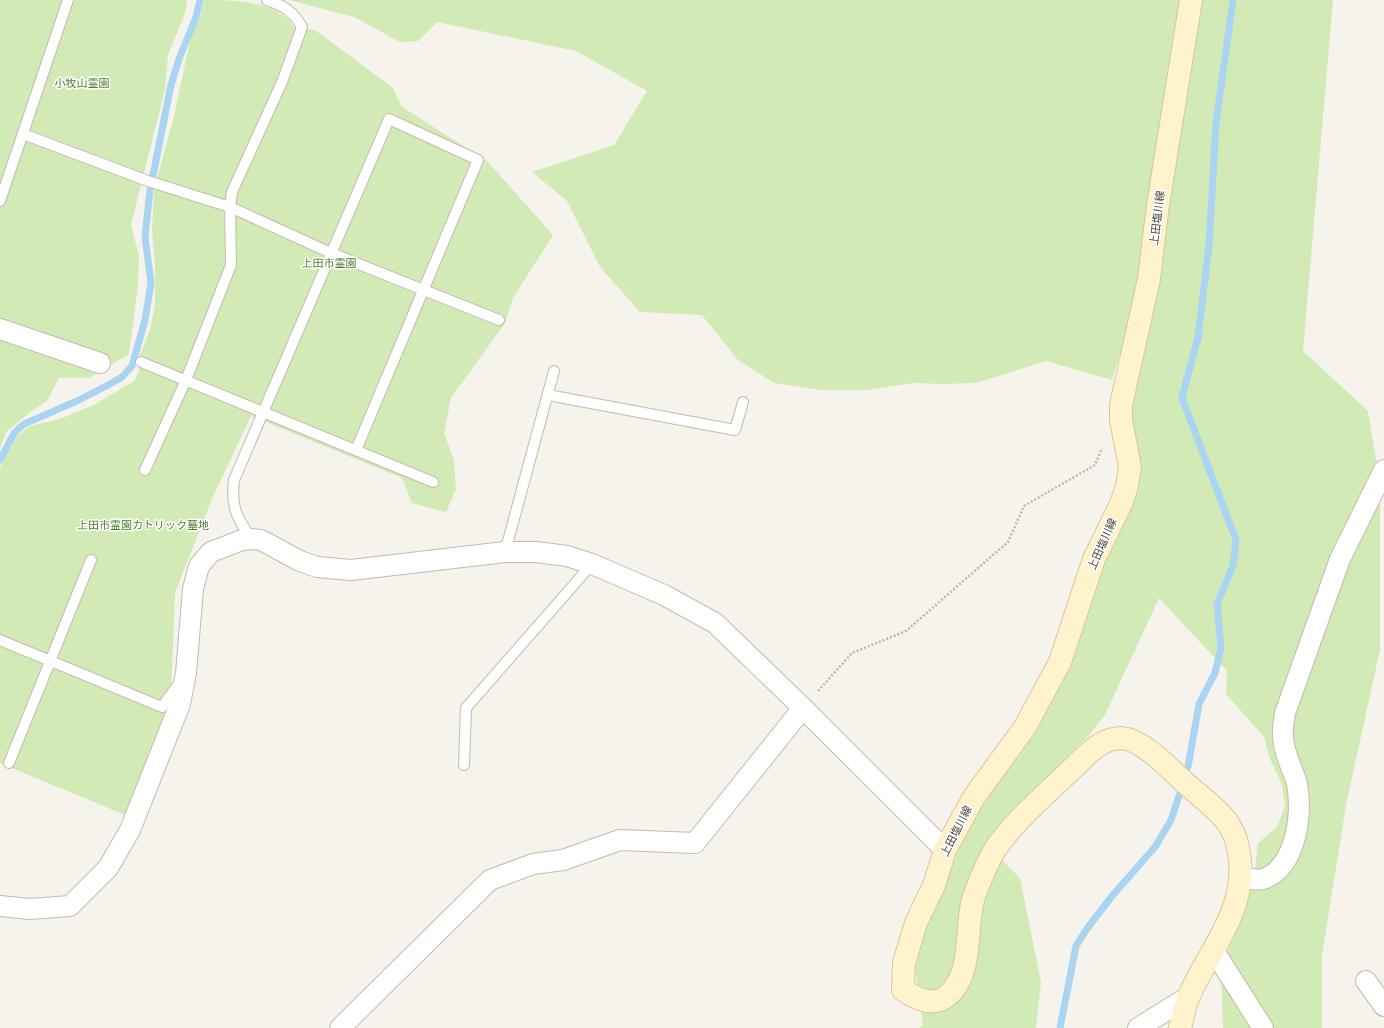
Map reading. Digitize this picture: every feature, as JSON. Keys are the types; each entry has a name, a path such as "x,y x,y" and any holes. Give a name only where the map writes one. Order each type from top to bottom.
{"main road":[{"name":"上田塩川線","path":"1180,1028 1188,997 1228,925 1236,902 1242,877 1238,841 1228,823 1156,757 1137,743 1124,738 1109,738 1095,748 1022,816 994,852 974,894 964,968 956,986 946,998 932,1001 922,1001 903,990 904,963 916,923 934,885 945,850 974,797 1025,727 1060,662 1094,559 1106,536 1127,486 1130,467 1121,420 1121,405 1149,279 1158,205 1191,0"}],"street":[{"path":"0,330 100,363"},
{"path":"1242,877 1261,880 1273,874 1292,847 1298,830 1299,811 1297,784 1286,758 1283,737 1285,713 1340,559 1384,470"},
{"path":"0,906 29,909 70,906 108,868 130,830 180,704 186,674 193,589 199,566 211,552 242,540 252,539 262,540 300,561 317,568 351,570 505,552 536,552 567,556 592,564 664,595 715,623 803,708 945,850"},
{"path":"340,1028 490,880 533,864 563,860 620,840 695,843 803,708"},
{"path":"1214,951 1263,1028"},
{"path":"1366,981 1384,1006"},
{"path":"1138,1028 1188,997"}],"lane":[{"path":"0,201 68,0"},
{"path":"145,470 186,380 231,265 230,207 232,192 282,82 302,27 296,16 282,5 267,0"},
{"path":"252,539 241,524 234,509 232,498 234,480 389,119 478,160 356,450"},
{"path":"23,134 151,182 230,207 332,253 499,320"},
{"path":"141,362 433,482"},
{"path":"505,552 554,372"},
{"path":"548,395 735,430 743,402"},
{"path":"9,763 91,560"},
{"path":"464,765 466,708 592,564"},
{"path":"0,640 162,707 186,674"}],"path":[{"path":"803,708 852,653 906,631 1008,542 1024,506 1095,465 1112,422 1121,420"}],"green space":[{"name":"小牧山霊園","path":"0,0 187,0 185,13 168,55 165,89 131,225 139,256 138,286 129,354 89,378 59,378 47,401 30,412 6,432 0,449"},
{"name":"上田市霊園","path":"204,0 228,0 254,3 277,11 287,18 294,27 315,30 393,88 401,106 488,162 553,235 513,298 505,323 451,398 444,433 454,460 456,489 446,512 412,503 402,478 251,416 212,499 175,593 171,695 125,815 0,763 0,467 18,435 30,426 60,419 94,405 134,381 139,371 140,355 150,330 155,304 155,265 152,229 154,190 174,116 191,36 200,17"},
{"path":"289,0 1183,0 1143,280 1112,380 1046,361 976,383 913,383 867,390 821,390 774,383 738,360 702,315 640,312 600,267 567,201 532,172 614,145 647,91 576,51 437,22 418,41 400,42 354,17"},
{"path":"1199,0 1333,0 1303,351 1368,411 1380,483 1380,650 1346,805 1322,956 1322,1028 1223,1028 1221,970 1255,870 1258,843 1277,827 1285,806 1282,785 1270,759 1264,737 1226,694 1227,671 1159,598 1105,715 1089,735 1015,810 987,845 1020,878 1041,982 1036,1028 919,1028 923,1025 915,967 924,929 958,852 1099,561 1137,491 1140,463 1127,406"}],"waterway":[{"path":"0,460 15,432 24,424 77,401 110,384 122,377 132,366 145,320 151,283 145,237 150,190 171,85 179,59 196,17 200,0"},
{"path":"1188,767 1199,704 1215,673 1221,648 1217,604 1233,566 1236,540 1182,398 1198,337 1209,246 1216,123 1233,0"},
{"path":"1060,1028 1076,946 1086,930 1112,896 1155,847 1171,820 1180,793"}],"park label":[{"name":"上田市霊園カトリック墓地","path":"143,525"}]}
